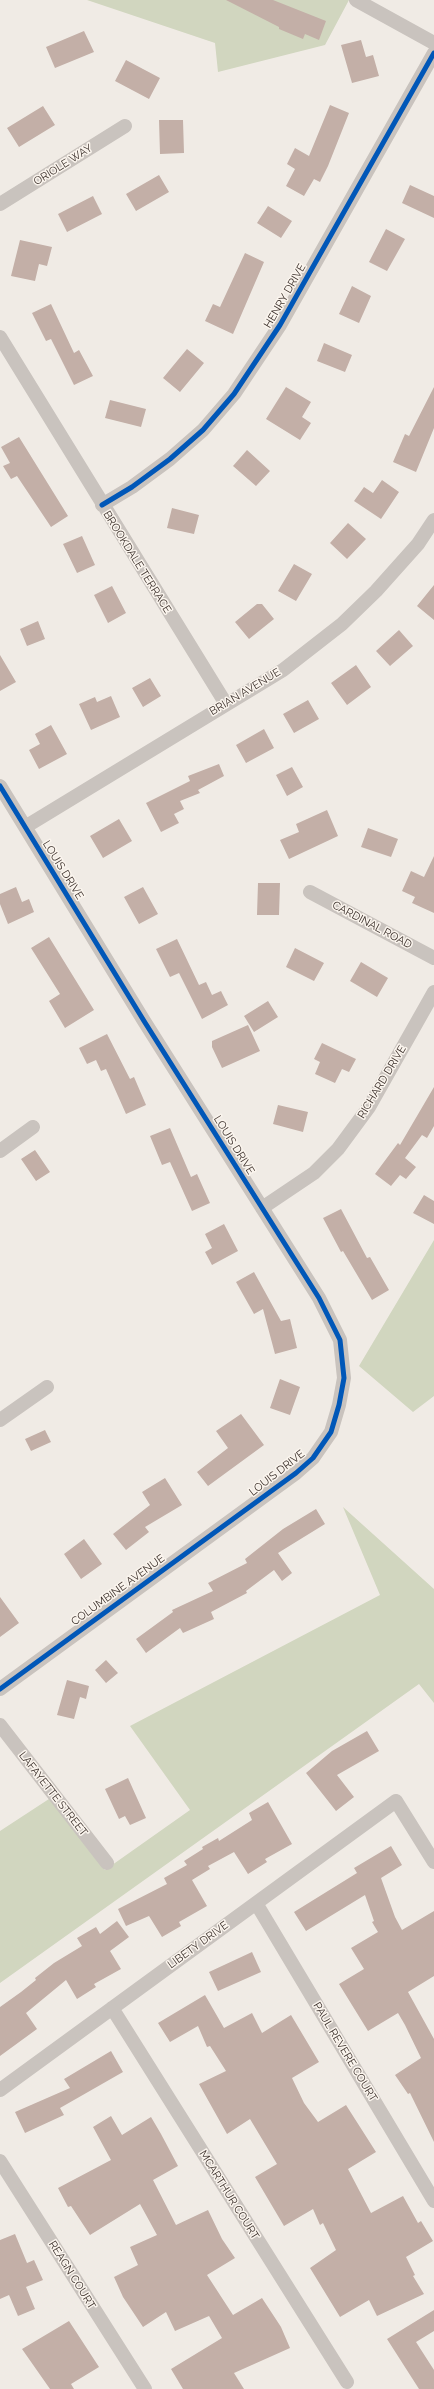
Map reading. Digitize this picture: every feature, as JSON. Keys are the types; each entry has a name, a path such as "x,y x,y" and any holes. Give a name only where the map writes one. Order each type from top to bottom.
{"street":[{"path":"356,0 434,43"},
{"name":"HENRY DRIVE","path":"102,505 132,487 170,459 203,430 234,394 280,325 434,53"},
{"name":"ORIOLE WAY","path":"0,204 125,126"},
{"name":"BROOKDALE TERRACE","path":"0,337 102,505 226,704"},
{"name":"BRIAN AVENUE","path":"25,827 283,670 342,624 376,591 418,544 434,520"},
{"name":"LOUIS DRIVE","path":"0,786 319,1298 340,1340 344,1378 340,1405 331,1432 313,1458 248,1508"},
{"name":"CARDINAL ROAD","path":"310,892 434,958"},
{"name":"RICHARD DRIVE","path":"262,1208 314,1173 338,1149 369,1107 434,992"},
{"path":"0,1151 33,1127"},
{"path":"0,1420 47,1387"},
{"name":"COLUMBINE AVENUE","path":"0,1689 248,1508"},
{"name":"LAFAYETTE STREET","path":"0,1725 107,1863"},
{"name":"LIBETY DRIVE","path":"0,2090 396,1801 434,1862"},
{"name":"PAUL REVERE COURT","path":"256,1904 434,2201"},
{"name":"MCARTHUR COURT","path":"112,2008 347,2382"},
{"name":"REAGN COURT","path":"0,2161 145,2389"}],"green space":[{"path":"87,0 349,0 325,45 218,72 215,43"},
{"path":"434,1240 434,1396 413,1412 359,1366"},
{"path":"343,1507 434,1589 434,1703 419,1684 0,1983 0,1831 52,1797 105,1870 190,1810 130,1726 380,1595"}],"building":[{"path":"226,0 273,0 326,21 319,40 305,34 303,39 279,29 279,27"},
{"path":"84,31 94,52 55,68 46,47"},
{"path":"361,40 366,57 373,55 379,76 352,83 341,45"},
{"path":"126,60 160,78 149,99 115,81"},
{"path":"330,105 349,113 320,182 314,179 304,196 286,186 295,169 287,164 295,148 309,156"},
{"path":"43,106 55,125 19,147 7,128"},
{"path":"159,120 183,120 184,153 160,154"},
{"path":"159,175 169,192 136,211 126,194"},
{"path":"410,185 434,196 434,218 402,203"},
{"path":"93,196 102,214 67,232 58,214"},
{"path":"268,206 292,221 281,238 257,223"},
{"path":"386,229 405,239 387,271 369,262"},
{"path":"20,240 52,247 47,266 39,264 35,281 11,276"},
{"path":"245,253 264,262 233,334 205,321 213,304 220,307"},
{"path":"352,286 371,296 359,323 339,314"},
{"path":"51,304 74,353 79,350 93,376 74,385 51,339 46,341 32,313"},
{"path":"324,343 352,355 345,372 317,361"},
{"path":"187,349 204,363 180,392 163,378"},
{"path":"286,387 311,402 302,417 311,423 300,440 266,419"},
{"path":"434,387 434,428 416,472 393,462 405,434 409,436"},
{"path":"110,400 146,409 141,427 105,418"},
{"path":"19,437 68,516 51,527 17,476 11,479 3,466 10,463 1,447"},
{"path":"247,450 270,471 256,486 233,466"},
{"path":"382,480 399,492 381,519 354,501 364,487 373,493"},
{"path":"172,508 199,515 194,534 167,528"},
{"path":"348,523 366,539 347,559 330,543"},
{"path":"82,536 95,565 77,573 63,544"},
{"path":"294,564 312,574 296,601 278,591"},
{"path":"434,585 434,620 417,606"},
{"path":"112,586 126,613 108,623 94,595"},
{"path":"257,604 262,604 274,619 249,639 235,622"},
{"path":"38,621 45,639 27,646 20,629"},
{"path":"399,630 413,646 390,666 376,651"},
{"path":"0,655 16,682 0,691"},
{"path":"356,665 371,687 347,705 331,683"},
{"path":"150,678 161,696 143,707 132,688"},
{"path":"111,696 120,717 91,730 79,704 95,697 97,702"},
{"path":"308,700 319,719 294,733 283,714"},
{"path":"51,725 67,754 39,769 29,750 40,744 35,734"},
{"path":"264,729 274,748 246,763 236,745"},
{"path":"219,764 224,776 198,790 200,793 180,801 184,809 174,814 179,823 161,832 146,803 190,781 188,776"},
{"path":"292,767 303,787 287,796 276,775"},
{"path":"327,810 338,836 289,859 280,840 299,832 296,824"},
{"path":"119,819 132,841 103,858 90,836"},
{"path":"368,828 398,839 391,857 361,847"},
{"path":"434,856 434,913 412,903 415,897 402,891 411,871 424,877"},
{"path":"258,883 280,883 279,915 257,915"},
{"path":"16,887 22,902 29,899 34,912 8,924 0,904 0,894"},
{"path":"143,887 158,914 139,924 124,897"},
{"path":"49,937 94,1010 65,1028 49,1001 60,994 31,948"},
{"path":"177,939 199,985 206,982 212,995 221,991 228,1005 202,1019 179,973 170,977 156,949"},
{"path":"295,948 324,963 314,981 286,967"},
{"path":"361,962 388,978 377,997 350,981"},
{"path":"268,1001 278,1017 254,1032 244,1016"},
{"path":"248,1025 260,1051 222,1068 212,1047 212,1041"},
{"path":"107,1034 130,1079 134,1077 146,1105 126,1114 106,1069 101,1071 96,1060 87,1064 79,1048"},
{"path":"322,1043 356,1059 349,1072 342,1069 335,1083 315,1074 320,1062 314,1059"},
{"path":"434,1087 434,1126 427,1138 422,1135 405,1158 416,1167 406,1179 400,1175 391,1186 375,1174 398,1143 400,1145"},
{"path":"278,1105 308,1112 303,1132 273,1124"},
{"path":"170,1128 191,1177 197,1174 210,1203 192,1211 170,1162 162,1165 150,1136"},
{"path":"35,1150 50,1172 36,1181 21,1159"},
{"path":"424,1195 434,1201 434,1224 413,1213"},
{"path":"341,1209 367,1258 370,1257 389,1290 372,1300 343,1251 341,1252 323,1218"},
{"path":"224,1224 238,1251 212,1265 205,1252 212,1248 205,1234"},
{"path":"254,1272 281,1321 290,1319 297,1348 275,1354 263,1309 254,1314 236,1282"},
{"path":"280,1379 300,1387 290,1415 270,1408"},
{"path":"241,1414 264,1445 208,1486 197,1472 228,1448 216,1431"},
{"path":"45,1430 51,1442 31,1451 25,1439"},
{"path":"165,1478 182,1505 145,1527 149,1532 126,1550 113,1534 150,1505 142,1492"},
{"path":"316,1509 325,1524 278,1553 292,1573 282,1581 274,1570 246,1591 247,1593 211,1612 214,1619 183,1633 180,1628 146,1653 136,1639 173,1612 172,1610 213,1591 208,1583 247,1563 245,1559 283,1529"},
{"path":"84,1539 102,1564 81,1579 64,1554"},
{"path":"0,1597 19,1623 0,1637"},
{"path":"106,1660 118,1673 106,1683 95,1670"},
{"path":"67,1680 89,1686 86,1699 80,1697 74,1719 57,1715"},
{"path":"367,1731 379,1751 337,1775 354,1797 336,1811 306,1773 332,1751"},
{"path":"128,1778 146,1818 130,1825 125,1816 119,1819 105,1789"},
{"path":"268,1802 292,1844 265,1859 267,1862 248,1874 234,1852 208,1866 210,1869 192,1880 207,1906 179,1922 181,1926 162,1937 149,1916 126,1926 118,1909 167,1884 164,1878 187,1865 184,1861 203,1849 202,1847 218,1838 219,1841 252,1820 249,1813"},
{"path":"391,1846 402,1865 381,1878 395,1917 402,1930 434,1911 434,1976 408,1992 434,2039 434,2142 410,2093 408,2094 395,2075 421,2058 398,2013 368,2031 339,1984 364,1969 351,1948 378,1932 372,1922 374,1921 365,1895 306,1931 294,1912 357,1873 354,1868"},
{"path":"117,1921 129,1937 110,1951 121,1969 94,1984 96,1987 77,1999 66,1980 26,2013 37,2029 0,2056 0,2007 36,1980 35,1978 54,1963 82,1946 77,1938 96,1927 100,1934"},
{"path":"252,1952 261,1972 218,1991 209,1972"},
{"path":"205,1995 224,2028 252,2013 262,2033 291,2015 319,2062 292,2078 304,2103 318,2122 346,2105 376,2152 348,2169 371,2213 403,2196 418,2223 421,2221 433,2241 406,2257 415,2275 413,2276 424,2294 377,2316 369,2300 340,2317 310,2268 336,2250 323,2223 320,2225 313,2209 284,2226 255,2177 277,2164 250,2119 227,2134 199,2084 226,2071 210,2046 207,2047 198,2026 170,2042 158,2023"},
{"path":"111,2051 123,2072 60,2108 64,2115 25,2133 15,2112 70,2088 64,2079"},
{"path":"111,2116 122,2135 151,2117 178,2166 153,2180 176,2225 208,2210 222,2239 235,2258 207,2275 233,2315 262,2298 281,2327 290,2348 234,2373 244,2389 183,2389 171,2369 222,2338 209,2316 175,2331 166,2312 143,2327 123,2297 114,2277 138,2265 130,2247 157,2235 140,2204 90,2235 71,2206 68,2207 58,2188 111,2160 93,2127"},
{"path":"15,2234 27,2263 34,2260 43,2280 26,2287 35,2309 18,2316 9,2295 0,2299 0,2240"},
{"path":"434,2310 434,2331 416,2342 434,2370 434,2389 419,2389 387,2339"},
{"path":"69,2321 99,2367 71,2384 74,2389 50,2389 22,2349"}],"cycle path":[{"path":"102,505 132,487 170,459 203,430 234,394 280,325 434,53"},
{"path":"0,786 144,1021 319,1298 340,1340 344,1378 339,1405 331,1432 313,1458 296,1473 0,1689"}]}
